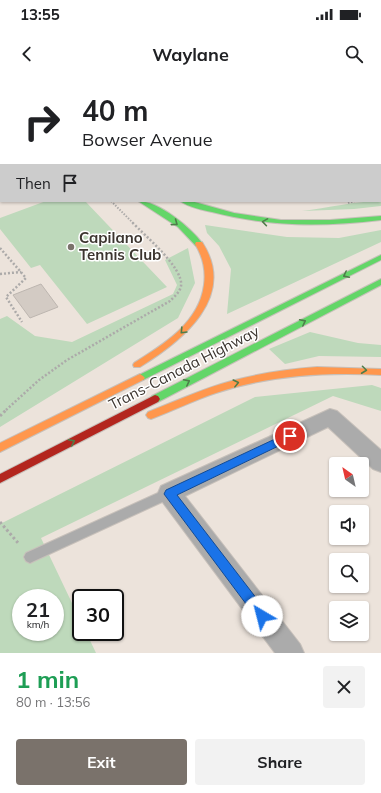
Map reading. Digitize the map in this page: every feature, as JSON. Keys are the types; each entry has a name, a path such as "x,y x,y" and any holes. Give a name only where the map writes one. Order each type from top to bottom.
{"highway":[{"path":"131,369 158,353 180,334 199,314 207,296 210,278 208,260 202,247 173,221 144,202"},
{"path":"187,202 216,212 276,223 335,223 381,218"},
{"name":"Trans-Canada Highway","path":"0,446 381,257"},
{"name":"Trans-Canada Highway","path":"0,480 381,282"},
{"path":"142,418 220,387 259,377 294,371 323,369 355,369 381,372"},
{"path":"0,446 90,393"},
{"path":"0,480 101,438"}],"street":[{"path":"290,653 169,494 330,418 381,463"}],"lane":[{"path":"30,557 169,494"}],"path":[{"path":"0,416 26,391 53,369 81,351 170,301 179,292 182,285 180,276 175,267 112,202"},
{"path":"0,248 26,278 6,297 22,322"},
{"path":"0,274 21,272"},
{"path":"0,522 30,557"}],"green space":[{"name":"Capilano Tennis Club","path":"43,202 86,202 167,287 87,324 40,265 31,268 0,229 0,218"},
{"path":"381,202 381,206 354,209 302,211 351,203"},
{"path":"205,225 287,237 339,238 381,230 381,242 227,314 231,269 219,246 207,233"},
{"path":"188,248 195,283 178,318 0,427 0,319 7,316 35,336 72,342 173,294 177,285 165,260"},
{"path":"310,332 358,343 381,345 381,357 319,356 285,364 269,349"},
{"path":"372,385 381,388 381,411 333,396 41,538 72,603 72,641 90,641 96,653 0,653 0,524 255,397"}],"building":[{"path":"41,284 58,307 30,318 13,295"}],"traffic: fast":[{"path":"144,202 181,225 199,244"},
{"path":"187,202 233,215 257,220 281,222 330,223 381,218"},
{"path":"140,378 381,257"},
{"path":"155,399 381,282"}],"traffic: slow":[{"path":"137,365 174,340 185,330 202,307 207,294 209,274 206,256 199,244"},
{"path":"151,415 205,393 254,378 317,370 381,372"},
{"path":"0,448 140,378"}],"traffic: jam":[{"path":"0,479 155,399"}],"place":[{"name":"Capilano Tennis Club","path":"71,247"}],"route":[{"path":"262,616 169,494 290,436"}]}
